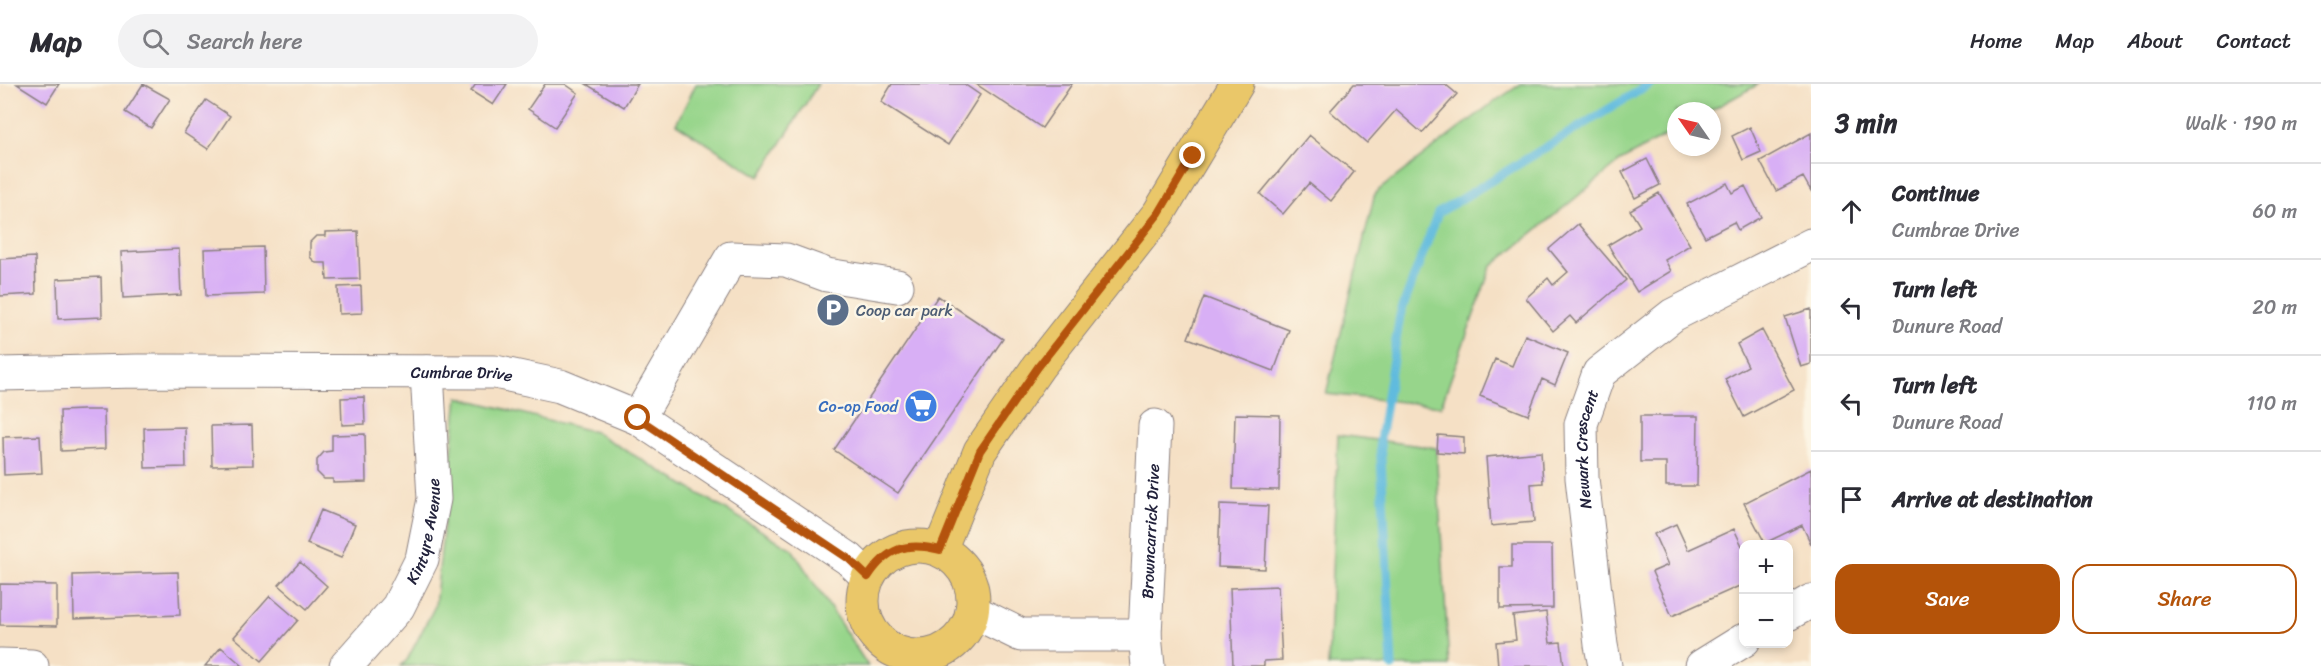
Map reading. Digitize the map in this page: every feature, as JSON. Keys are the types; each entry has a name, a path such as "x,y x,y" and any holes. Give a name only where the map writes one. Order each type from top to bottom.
{"main road":[{"path":"940,550 980,451 1038,367 1159,213 1237,84"},
{"path":"907,546 923,546 940,550 956,560 966,575 972,592 972,610 968,625 960,638 935,660 898,653 882,644 870,630 863,613 862,594 868,577 877,562 891,552 907,546"}],"street":[{"name":"Newark Crescent","path":"1605,666 1600,645 1582,478 1581,424 1599,373 1673,315 1811,245"},
{"path":"638,418 731,258 786,260 827,275 897,286"},
{"name":"Cumbrae Drive","path":"0,374 138,371 495,372 560,386 638,418 849,559 868,577"},
{"name":"Kintyre Avenue","path":"346,666 398,607 422,558 434,499 427,372"},
{"name":"Browncarrick Drive","path":"972,610 1021,635 1147,651 1155,426"},
{"path":"1793,611 1811,601"},
{"path":"1702,666 1739,643"},
{"path":"0,665 32,666"}],"green space":[{"path":"696,84 818,84 760,177 676,124"},
{"path":"1521,84 1759,84 1721,105 1721,102 1667,102 1667,135 1622,160 1491,267 1441,406 1326,394 1375,193 1491,104"},
{"path":"458,397 595,432 792,549 868,666 401,666 407,660 435,606"},
{"path":"1338,435 1436,448 1449,666 1328,666"}],"building":[{"path":"17,84 59,84 47,103"},
{"path":"143,84 170,99 151,128 125,112"},
{"path":"476,84 507,84 493,105 471,91"},
{"path":"545,84 565,84 578,93 555,127 528,109"},
{"path":"586,84 638,84 624,107"},
{"path":"892,84 964,84 980,95 948,145 881,102"},
{"path":"976,84 1072,84 1042,128"},
{"path":"1354,84 1445,84 1457,94 1422,133 1396,110 1367,143 1330,111"},
{"path":"206,100 230,116 208,149 184,133"},
{"path":"1750,127 1761,152 1743,160 1732,136"},
{"path":"1811,133 1811,191 1803,177 1776,191 1760,161"},
{"path":"1309,135 1354,172 1331,201 1309,183 1283,214 1260,194"},
{"path":"1647,159 1660,185 1635,198 1622,172"},
{"path":"1727,183 1732,193 1745,186 1761,217 1738,230 1734,222 1705,237 1687,204"},
{"path":"1659,193 1690,245 1665,260 1671,271 1637,292 1608,245 1640,226 1630,210"},
{"path":"1578,224 1626,280 1576,323 1570,316 1553,331 1526,298 1548,278 1553,285 1568,272 1549,249"},
{"path":"358,231 360,279 327,280 326,263 316,263 310,257 310,242 316,236 325,236 325,232"},
{"path":"263,247 264,294 206,296 204,249"},
{"path":"179,249 181,295 123,298 121,252"},
{"path":"35,257 36,294 0,296 0,259"},
{"path":"101,277 102,317 58,319 57,279"},
{"path":"361,286 362,313 339,314 338,287"},
{"path":"938,296 1003,339 898,493 834,450"},
{"path":"1204,297 1289,330 1274,371 1188,338"},
{"path":"1811,309 1811,364 1801,367 1785,317"},
{"path":"1762,330 1794,390 1744,417 1725,379 1748,366 1737,344"},
{"path":"1525,335 1568,353 1555,385 1542,379 1528,415 1480,396 1495,359 1512,366"},
{"path":"364,397 365,424 342,425 341,398"},
{"path":"104,410 105,449 61,451 60,411"},
{"path":"1235,414 1280,415 1279,490 1233,489"},
{"path":"1640,416 1698,416 1697,486 1666,486 1666,462 1640,462"},
{"path":"252,425 253,465 212,466 211,426"},
{"path":"185,427 186,467 145,468 144,428"},
{"path":"365,434 366,482 333,483 333,479 324,479 317,472 317,460 324,452 332,451 332,435"},
{"path":"1438,435 1464,437 1464,454 1437,452"},
{"path":"40,436 42,473 4,475 3,437"},
{"path":"1541,452 1543,483 1531,484 1534,522 1491,526 1486,457"},
{"path":"1811,469 1811,544 1802,525 1771,540 1763,540 1744,503"},
{"path":"1220,504 1268,506 1265,569 1218,567"},
{"path":"321,510 355,524 341,558 307,544"},
{"path":"1676,524 1688,550 1734,529 1739,540 1739,586 1672,616 1652,572 1668,565 1654,534"},
{"path":"1512,545 1552,545 1553,608 1500,609 1500,567 1512,567"},
{"path":"300,562 327,586 307,609 279,585"},
{"path":"178,572 180,615 74,619 73,575"},
{"path":"0,584 57,585 57,626 0,625"},
{"path":"1278,586 1282,660 1264,661 1264,666 1233,666 1230,588"},
{"path":"270,596 298,620 262,661 234,637"},
{"path":"1546,612 1550,643 1561,642 1564,666 1498,666 1496,642 1516,640 1513,616"},
{"path":"221,647 243,666 205,666"}],"waterway":[{"path":"1392,666 1380,440 1400,315 1438,213 1650,84"}],"place":[{"name":"Coop car park","path":"833,310"},
{"name":"Co-op Food","path":"921,406"}],"route":[{"path":"638,418 849,559 868,577 877,562 891,552 907,546 923,546 940,550 980,451 1038,367 1116,264 1159,213 1193,156"}]}
